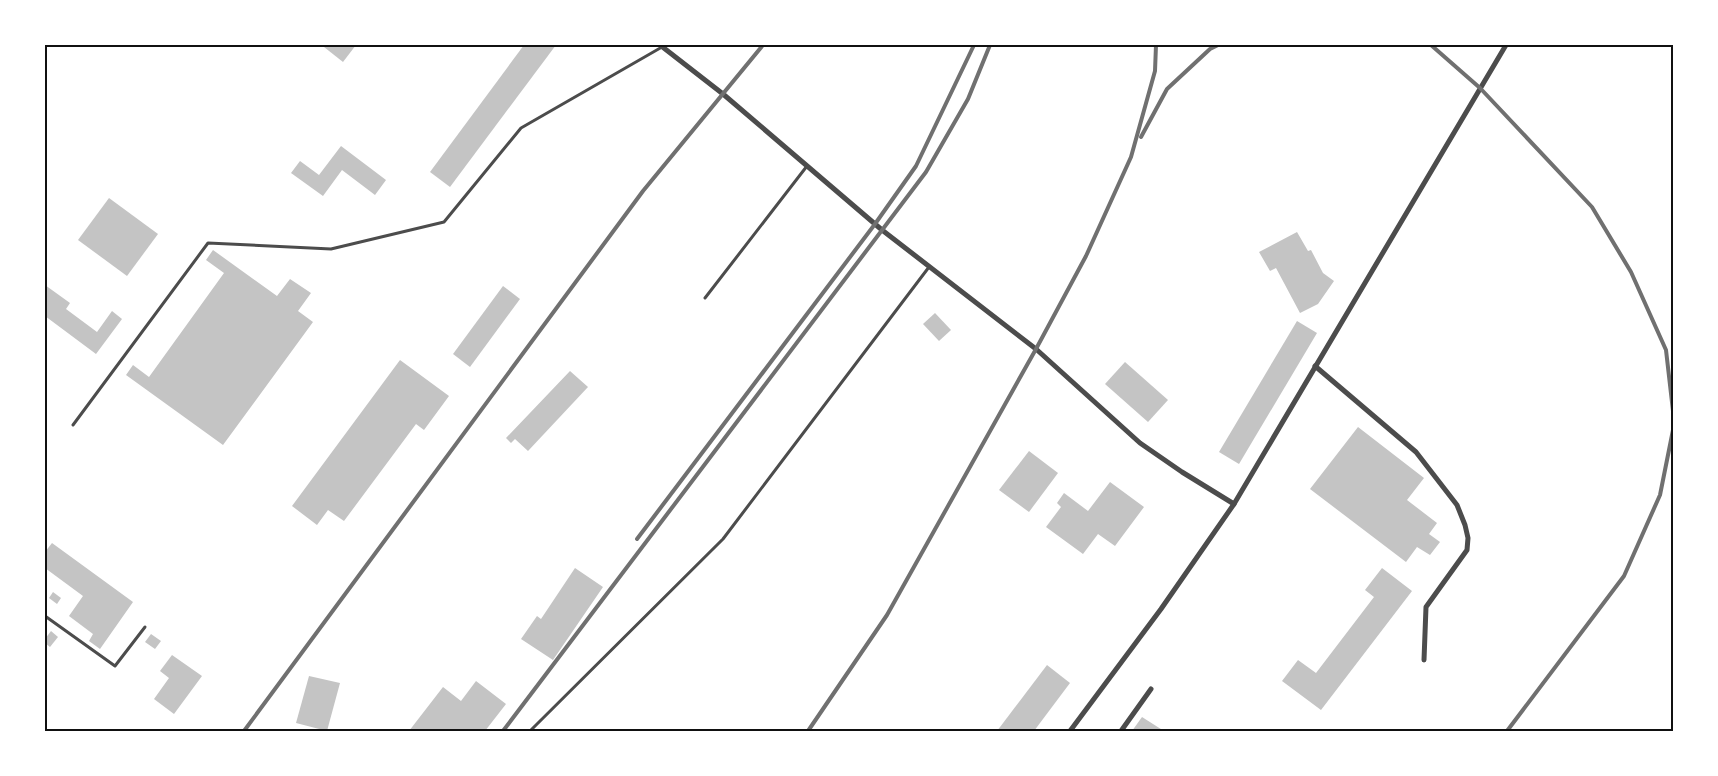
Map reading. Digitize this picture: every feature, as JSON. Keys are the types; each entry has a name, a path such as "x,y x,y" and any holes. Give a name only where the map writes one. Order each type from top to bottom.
{"street":[{"path":"1070,731 1161,609 1234,504 1506,45"},
{"path":"661,46 723,94 882,230 1036,349 1140,443 1234,504"},
{"path":"1315,366 1416,452 1457,505 1466,526 1467,550 1426,607 1424,660"},
{"path":"1120,731 1151,688"}],"lane":[{"path":"73,425 208,243 331,249 444,222 521,128 661,46"},
{"path":"706,298 808,166"},
{"path":"530,731 724,539 930,266"},
{"path":"45,616 115,666 145,627"}],"building":[{"path":"326,45 356,45 343,62 324,47"},
{"path":"524,45 556,45 450,187 430,172"},
{"path":"341,146 386,180 375,195 342,170 323,196 291,173 300,161 319,175"},
{"path":"109,198 158,234 127,276 78,240"},
{"path":"1297,232 1308,251 1311,250 1323,273 1334,281 1318,304 1300,313 1276,268 1270,271 1259,252"},
{"path":"213,250 277,296 290,279 311,293 298,311 313,322 223,445 126,375 133,365 149,377 224,273 206,260"},
{"path":"45,285 70,303 66,309 97,332 112,311 122,319 96,354 45,316"},
{"path":"503,286 520,299 470,367 453,354"},
{"path":"935,313 951,330 939,341 923,324"},
{"path":"1297,321 1317,333 1239,464 1219,452"},
{"path":"400,360 449,396 424,430 416,424 344,521 328,510 317,525 292,506"},
{"path":"1125,362 1168,400 1148,422 1105,384"},
{"path":"570,371 588,387 528,451 515,439 511,443 506,438"},
{"path":"1358,427 1424,478 1407,500 1437,523 1429,534 1440,542 1430,555 1417,547 1406,562 1310,489"},
{"path":"1029,451 1058,473 1029,512 999,490"},
{"path":"1110,482 1144,507 1115,546 1098,534 1083,554 1046,527 1061,507 1057,503 1064,493 1088,511"},
{"path":"52,543 133,602 100,649 89,641 93,634 69,616 83,596 45,568 45,552"},
{"path":"575,568 603,587 553,660 521,639 537,616 541,619"},
{"path":"1382,568 1412,591 1321,710 1282,681 1298,660 1316,673 1374,597 1365,590"},
{"path":"53,592 61,598 57,604 49,598"},
{"path":"51,631 58,637 50,647 45,643 45,639"},
{"path":"151,634 161,641 155,649 145,642"},
{"path":"172,655 202,676 174,714 154,699 169,678 160,671"},
{"path":"1047,665 1070,683 1034,731 997,731"},
{"path":"309,676 340,683 327,731 296,723"},
{"path":"476,681 506,704 485,731 409,731 443,687 461,701"},
{"path":"1142,717 1164,731 1132,731"}],"railway":[{"path":"244,731 643,191 763,45"},
{"path":"637,539 875,224 916,166 974,45"},
{"path":"503,731 926,172 968,99 990,45"},
{"path":"808,731 887,615 1086,256 1131,157 1155,71 1156,45"},
{"path":"1141,137 1167,89 1210,49 1218,45"},
{"path":"1431,45 1480,88 1592,207 1631,272 1666,350 1673,411"},
{"path":"1507,731 1624,576 1660,495 1673,430"}]}
